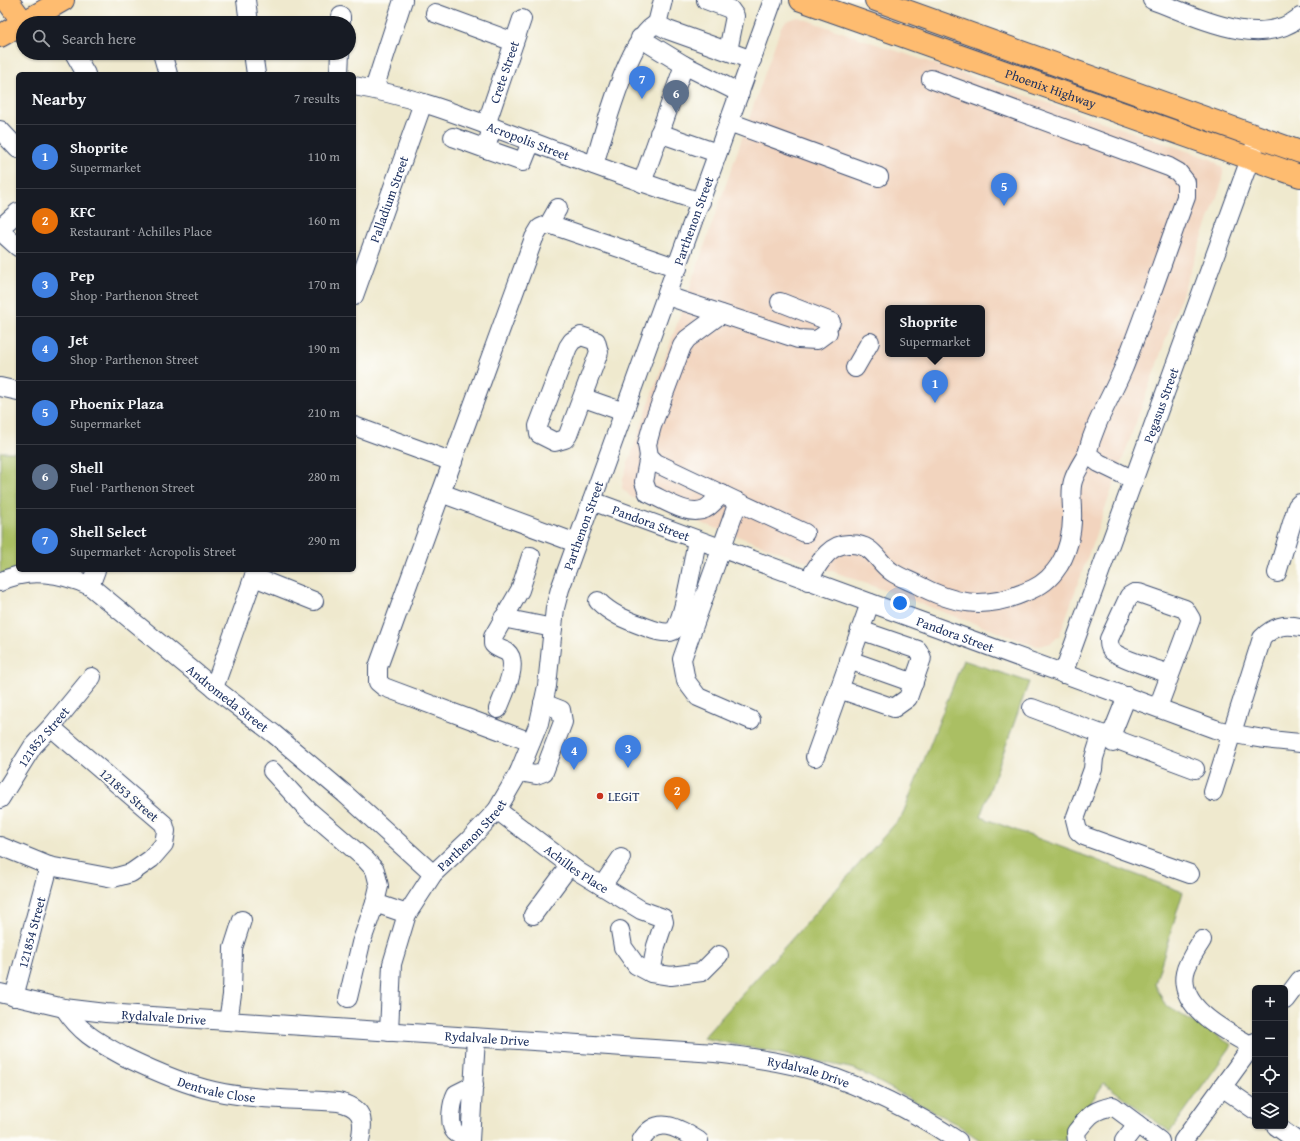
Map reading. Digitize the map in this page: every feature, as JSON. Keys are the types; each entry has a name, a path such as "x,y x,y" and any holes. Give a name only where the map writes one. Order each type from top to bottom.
{"main road":[{"path":"32,16 63,0"},
{"name":"Phoenix Highway","path":"801,0 1300,176"},
{"name":"Phoenix Highway","path":"876,0 1300,152"},
{"path":"6,1 7,29 16,24"}],"street":[{"path":"246,0 248,16"},
{"path":"374,89 403,0"},
{"path":"594,165 622,79 640,38 648,29 657,24 663,0"},
{"path":"706,0 730,9 734,16 728,51"},
{"name":"Parthenon Street","path":"389,1032 392,964 407,914 433,874 469,840 497,810 519,772 539,723 547,686 554,608 576,543 678,268 717,153 773,0"},
{"path":"1152,0 1216,24 1241,31 1260,32 1282,28 1300,18"},
{"path":"435,13 514,42"},
{"name":"Crete Street","path":"486,149 489,126 522,19"},
{"path":"657,24 668,30 752,60"},
{"path":"640,38 684,65 740,93"},
{"path":"78,60 85,72"},
{"path":"164,60 167,72"},
{"path":"174,60 177,72"},
{"path":"254,60 256,72"},
{"path":"339,72 340,60"},
{"path":"642,183 684,65"},
{"path":"808,581 823,556 836,547 850,543 865,546 875,552 891,572 935,594 963,602 986,603 1006,600 1041,585 1055,571 1068,545 1072,528 1073,482 1076,471 1088,454 1095,427 1115,387 1137,332 1186,197 1186,182 1178,172 1168,167 931,79"},
{"name":"Acropolis Street","path":"356,86 374,89 423,103 642,183 701,202"},
{"name":"Palladium Street","path":"356,290 423,103"},
{"path":"729,122 879,177"},
{"path":"0,130 16,147"},
{"path":"659,133 717,153"},
{"path":"453,137 530,164 531,142"},
{"name":"Pegasus Street","path":"1064,674 1258,137"},
{"path":"531,742 384,688 378,682 378,667 534,238 540,228 549,224 558,208"},
{"path":"0,228 16,214"},
{"path":"549,224 678,268"},
{"path":"0,232 16,245"},
{"path":"667,296 803,340 817,340 829,327 780,302"},
{"path":"721,314 688,339 682,346 652,426 647,444 649,456 644,482 648,493 687,510 698,511 710,506 722,494"},
{"path":"581,336 596,341 599,352 584,398 565,439 555,442 539,434 538,426 568,347 572,341 581,336"},
{"path":"855,368 870,342"},
{"path":"0,387 16,391"},
{"path":"584,398 624,412"},
{"path":"356,427 453,462"},
{"path":"1088,454 1099,463 1134,480"},
{"path":"649,456 656,463 805,533"},
{"path":"442,493 576,543"},
{"name":"Pandora Street","path":"592,501 808,581 1232,734 1267,740 1300,743"},
{"path":"738,502 682,658 686,681 698,697 751,720"},
{"path":"1278,573 1297,506 1300,503"},
{"path":"598,601 616,616 667,633 673,631 678,624 697,540"},
{"path":"498,709 512,669 512,663 507,653 496,648 493,641 503,618 515,602 531,556"},
{"name":"Andromeda Street","path":"0,582 9,578 47,573 73,578 93,578 214,688 246,711 309,764 433,874"},
{"path":"214,688 255,574 314,601"},
{"path":"1158,707 1190,625 1190,614 1185,609 1139,593 1134,593 1129,596 1109,639 1109,647 1113,652 1121,656 1170,674"},
{"path":"815,757 870,603"},
{"path":"503,618 553,628"},
{"path":"1213,792 1262,638 1270,630 1278,626 1300,627"},
{"path":"839,689 894,708 908,698 914,683 922,658 918,650 860,630"},
{"path":"849,660 914,683"},
{"name":"121852 Street","path":"0,799 33,746 92,678"},
{"path":"1127,696 1111,735 1103,762 1093,770 1075,819 1078,831 1084,836 1190,874"},
{"path":"519,772 536,775 544,772 563,722 561,710 543,703"},
{"path":"1032,708 1111,735 1195,769"},
{"name":"121853 Street","path":"0,846 49,866 114,878 123,876 142,866 151,859 164,844 166,831 164,824 51,727"},
{"path":"272,771 308,810 365,859 375,870 379,886 375,903 361,943 348,998"},
{"name":"Achilles Place","path":"497,810 578,865 602,886 641,910 663,918 664,922 656,946 651,973"},
{"path":"602,886 620,858"},
{"path":"533,915 578,865"},
{"name":"121854 Street","path":"7,995 49,866"},
{"path":"375,903 407,914"},
{"path":"228,1021 232,995 233,948 242,920"},
{"path":"620,930 623,947 627,953 636,965 651,973 671,976 702,972 718,955"},
{"path":"1202,940 1185,971 1184,982 1188,995 1211,1022 1252,1043"},
{"path":"1288,996 1300,980"},
{"name":"Rydalvale Drive","path":"7,995 64,1008 228,1021 715,1053 769,1060 817,1072 873,1093 915,1115 958,1141"},
{"name":"Dentvale Close","path":"64,1008 82,1032 92,1039 151,1070 178,1080 214,1091 338,1102 351,1105 358,1110 362,1120 360,1141"},
{"path":"470,1140 476,1038"},
{"path":"1183,1141 1252,1045"},
{"path":"1222,1087 1252,1108"},
{"path":"1077,1141 1076,1132 1097,1110 1113,1106 1157,1140"},
{"path":"1124,1141 1137,1124"},
{"path":"641,1141 646,1133 654,1127 662,1125 673,1127 699,1141"},
{"path":"1280,1129 1297,1141"}],"shaded area":[{"path":"798,17 1213,160 1223,169 1223,180 1061,631 1059,636 1051,643 1039,646 1033,645 631,497 622,488 623,478 781,27 786,21"}],"green space":[{"path":"0,452 16,452 16,570 0,574"},
{"path":"963,660 1029,682 980,817 1183,892 1155,984 1165,1005 1232,1045 1170,1132 1104,1083 1065,1141 981,1141 958,1125 855,1069 703,1038 902,816"}],"place":[{"name":"Shell Select","path":"642,99"},
{"name":"Shell","path":"676,113"},
{"name":"Phoenix Plaza","path":"1004,206"},
{"name":"Shoprite","path":"935,403"},
{"name":"Pep","path":"628,768"},
{"name":"Jet","path":"574,770"},
{"name":"LEGiT","path":"600,796"},
{"name":"KFC","path":"677,810"}]}
